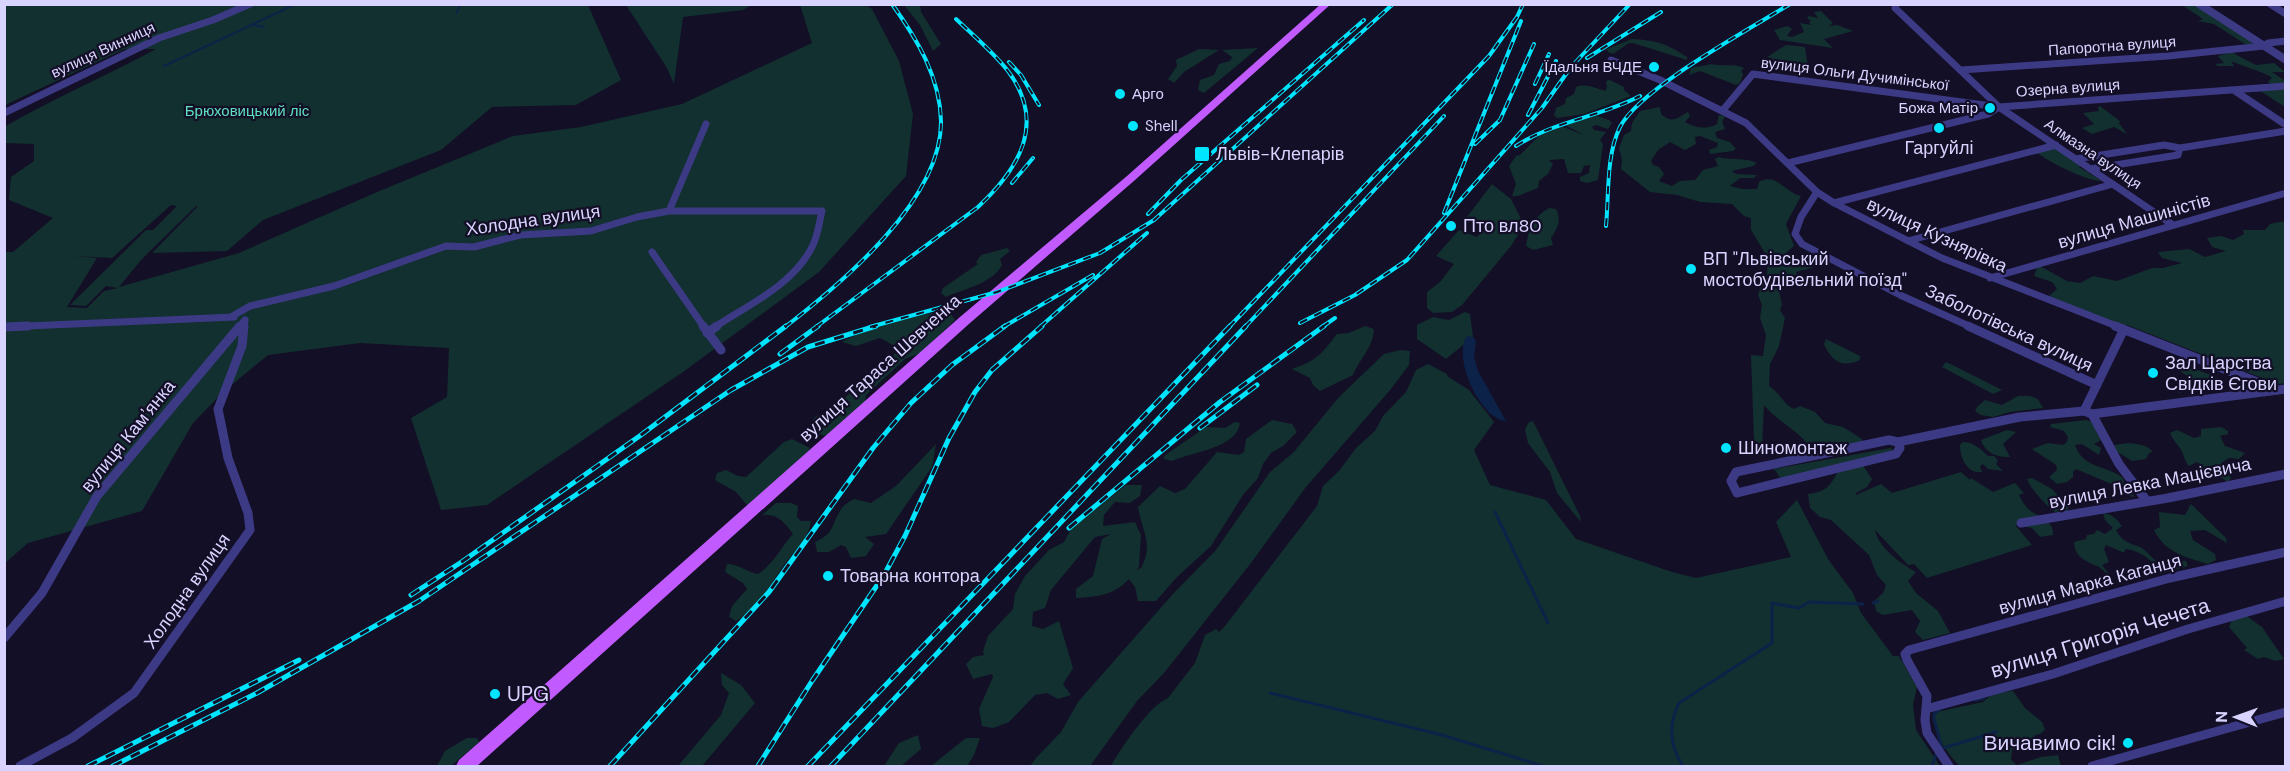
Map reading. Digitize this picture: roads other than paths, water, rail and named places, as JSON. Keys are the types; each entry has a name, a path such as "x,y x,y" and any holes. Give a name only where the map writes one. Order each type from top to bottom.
{"main road":[{"name":"вулиця Тараса Шевченка","path":"465,766 965,320 1131,178 1327,4"}],"street":[{"name":"вулиця Винниця","path":"4,113 159,38 213,20 250,4"},
{"name":"Алмазна вулиця","path":"1895,4 1895,8 1999,107 2174,225"},
{"path":"2199,4 2286,60"},
{"path":"2270,4 2286,14"},
{"name":"Папоротна вулиця","path":"1961,70 2168,56 2264,46 2268,43 2286,41"},
{"name":"вулиця Кузнярівка","path":"1611,60 1723,110 1751,126 1817,192 1908,241 1990,278 2123,331 2282,390"},
{"name":"вулиця Ольги Дучимінської","path":"1723,110 1753,74 1999,107"},
{"name":"Озерна вулиця","path":"1788,163 1988,114 1999,107 2286,86"},
{"path":"2235,91 2286,125"},
{"path":"669,212 706,124"},
{"path":"2076,159 2164,145 2180,148 2286,131"},
{"path":"1834,203 2056,145"},
{"path":"2090,168 2178,155 2180,148"},
{"path":"1908,241 2113,184"},
{"name":"Заболотівська вулиця","path":"1817,192 1801,218 1795,234 1802,244 1900,295 2097,385"},
{"name":"вулиця Машиністів","path":"1990,278 2286,193"},
{"name":"Холодна вулиця","path":"231,317 250,306 334,285 426,250 446,246 474,247 520,235 585,232 637,217 669,212 822,211 810,251 797,266 778,285 708,333"},
{"path":"652,252 685,303 721,350"},
{"name":"Холодна вулиця","path":"4,327 240,316 245,320 242,346 218,409 228,458 248,513 250,530 134,693 72,738 20,766"},
{"name":"вулиця Камʼянка","path":"4,638 42,593 97,496 245,320"},
{"path":"2123,331 2097,385 2088,413 2119,464 2147,501"},
{"path":"1898,442 1900,448 1896,454 1780,484 1737,493 1731,481 1736,472 1761,466 1889,441 1898,442 2020,417 2088,413 2282,390"},
{"name":"вулиця Левка Мацієвича","path":"2021,523 2286,474"},
{"name":"вулиця Марка Каганця","path":"1926,709 1927,698 1921,684 1908,666 1905,654 1909,650 2170,578 2286,552"},
{"name":"вулиця Григорія Чечета","path":"1926,709 2053,674 2188,629 2286,601"},
{"path":"1926,709 1924,723 1949,766"},
{"path":"2092,766 2286,712"}],"water":[{"path":"1467,336 1473,337 1476,341 1474,356 1478,371 1506,421 1496,418 1487,410 1471,386 1463,358 1463,346"}],"waterway":[{"path":"164,66 296,4"},
{"path":"457,13 460,4"},
{"path":"254,25 264,27"},
{"path":"1495,512 1548,623"},
{"path":"1873,603 1878,601"},
{"path":"1683,766 1675,750 1672,735 1673,719 1679,703 1772,643 1772,603 1799,608 1809,602 1863,604"},
{"path":"1270,693 1442,735 1543,766"},
{"path":"1975,700 1984,698"},
{"path":"1940,709 1934,714 1934,719 1942,748"},
{"path":"1943,748 1996,732"},
{"path":"1932,766 1937,752"}],"railway":[{"path":"785,327 834,287 885,237 907,209 925,180 937,151 941,121 940,105 932,74 926,59 892,4"},
{"path":"870,327 997,292 1100,253 1154,220 1393,4"},
{"path":"1229,327 1489,56 1517,17 1523,4"},
{"path":"1300,323 1355,295 1407,260 1542,108 1571,67 1630,4"},
{"path":"1606,226 1612,150 1620,127 1631,112 1649,95 1698,60 1790,4"},
{"path":"1587,58 1661,12"},
{"path":"816,327 978,207 993,192 1016,161 1023,144 1026,127 1026,109 1020,90 1002,64 956,19"},
{"path":"1148,214 1181,180 1364,20"},
{"path":"1444,213 1521,21"},
{"path":"1475,144 1500,120 1534,44"},
{"path":"1535,84 1549,54"},
{"path":"1528,115 1556,61"},
{"path":"1009,62 1021,75 1039,105"},
{"path":"1516,146 1546,131 1640,96"},
{"path":"1245,327 1444,116"},
{"path":"1012,183 1033,158"},
{"path":"1040,327 1147,233"},
{"path":"1003,327 1093,275"},
{"path":"1322,327 1335,318"},
{"path":"411,595 641,435 786,326"},
{"path":"780,354 818,326"},
{"path":"113,766 257,693 419,601 731,390 808,347 876,326"},
{"path":"610,766 769,592 873,448 911,403 952,365 1005,326"},
{"path":"758,766 884,575 905,536 949,438 975,392 992,370 1042,326"},
{"path":"808,766 1230,326"},
{"path":"831,766 1246,326"},
{"path":"1069,528 1220,402 1324,326"},
{"path":"1200,428 1257,385"},
{"path":"88,766 299,660"}],"place":[{"name":"Їдальня ВЧДЕ","path":"1654,67"},
{"name":"Арго","path":"1120,94"},
{"name":"Божа Матір","path":"1990,108"},
{"name":"Shell","path":"1133,126"},
{"name":"Гаргуйлі","path":"1939,128"},
{"name":"Львів-Клепарів","path":"1202,154"},
{"name":"Пто вл80","path":"1451,226"},
{"name":"ВП \"Львівський мостобудівельний поїзд\"","path":"1691,269"},
{"name":"Зал Царства Свідків Єгови","path":"2153,373"},
{"name":"Шиномонтаж","path":"1726,448"},
{"name":"Товарна контора","path":"828,576"},
{"name":"UPG","path":"495,694"},
{"name":"Вичавимо сік!","path":"2128,743"}],"park label":[{"name":"Брюховицький ліс","path":"247,111"}]}
